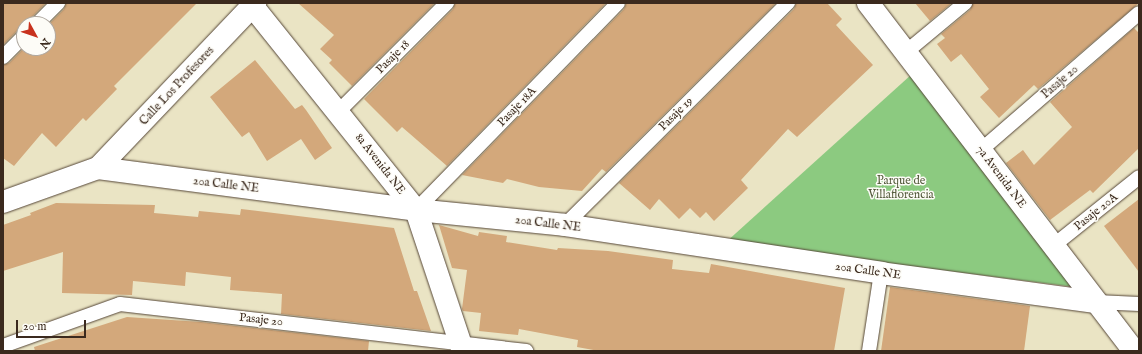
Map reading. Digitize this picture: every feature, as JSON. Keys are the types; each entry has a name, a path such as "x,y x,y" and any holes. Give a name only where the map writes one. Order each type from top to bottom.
{"street":[{"name":"7a Avenida NE","path":"868,3 1134,351"},
{"name":"8a Avenida NE","path":"253,4 416,210 462,346"},
{"name":"Calle Los Profesores","path":"98,168 253,4"},
{"name":"20a Calle NE","path":"3,202 98,168 416,210 565,225 880,273 1096,302"}],"lane":[{"path":"45,16 58,3"},
{"name":"Pasaje 18","path":"339,111 447,3"},
{"name":"Pasaje 18A","path":"416,210 618,3"},
{"name":"Pasaje 19","path":"565,225 788,3"},
{"path":"906,52 965,3"},
{"name":"Pasaje 20","path":"980,150 1139,13"},
{"path":"3,57 16,44"},
{"name":"Pasaje 20A","path":"1053,246 1139,177"},
{"path":"869,351 880,273"},
{"path":"1096,302 1139,304"},
{"name":"Pasaje 20","path":"3,346 120,304 462,346 526,351"}],"green space":[{"name":"Parque de Villaflorencia","path":"912,74 1075,287 725,243"}],"building":[{"path":"3,3 46,3 33,16 16,16 16,32 3,45"},
{"path":"66,3 197,3 114,86 117,89 86,121 83,118 56,147 42,133 14,166 3,158 3,65 9,63 16,56 56,56 56,17 64,9"},
{"path":"298,3 435,3 352,86 329,63 332,60 320,49 334,35"},
{"path":"455,3 606,3 447,166 402,127 397,132 364,99 453,9"},
{"path":"626,3 776,3 606,172 602,169 582,191 539,187 507,179 503,183 462,175 624,9"},
{"path":"796,3 827,3 842,19 836,25 873,65 797,137 788,129 741,180 748,188 714,221 706,212 700,218 690,208 679,219 659,199 650,210 619,183 794,9"},
{"path":"915,3 952,3 930,21"},
{"path":"973,3 1139,3 1038,89 1034,85 999,118 980,97 989,89 961,54 951,62 937,44 945,38 941,34 970,10"},
{"path":"1134,28 1139,33 1139,148 1093,193 1090,190 1050,220 1006,163 1023,150 1034,165 1072,127 1050,102"},
{"path":"255,60 295,109 302,105 332,148 315,160 301,139 267,161 249,132 242,137 210,97"},
{"path":"1139,199 1139,272 1104,226"},
{"path":"56,203 155,205 154,213 198,217 199,211 240,215 241,209 394,228 414,291 417,291 431,331 281,314 282,294 230,290 231,277 186,272 185,286 133,281 132,295 62,293 63,252 3,271 3,225 31,215 30,213"},
{"path":"439,225 478,236 479,232 507,236 506,242 557,250 558,248 608,251 673,260 672,269 709,273 711,264 845,288 834,351 599,351 577,347 578,340 519,329 518,335 479,331 481,313 463,311 462,309 467,270 452,268"},
{"path":"890,287 1030,306 1024,351 881,351"},
{"path":"127,317 201,322 369,341 368,351 35,351 34,347"}]}
